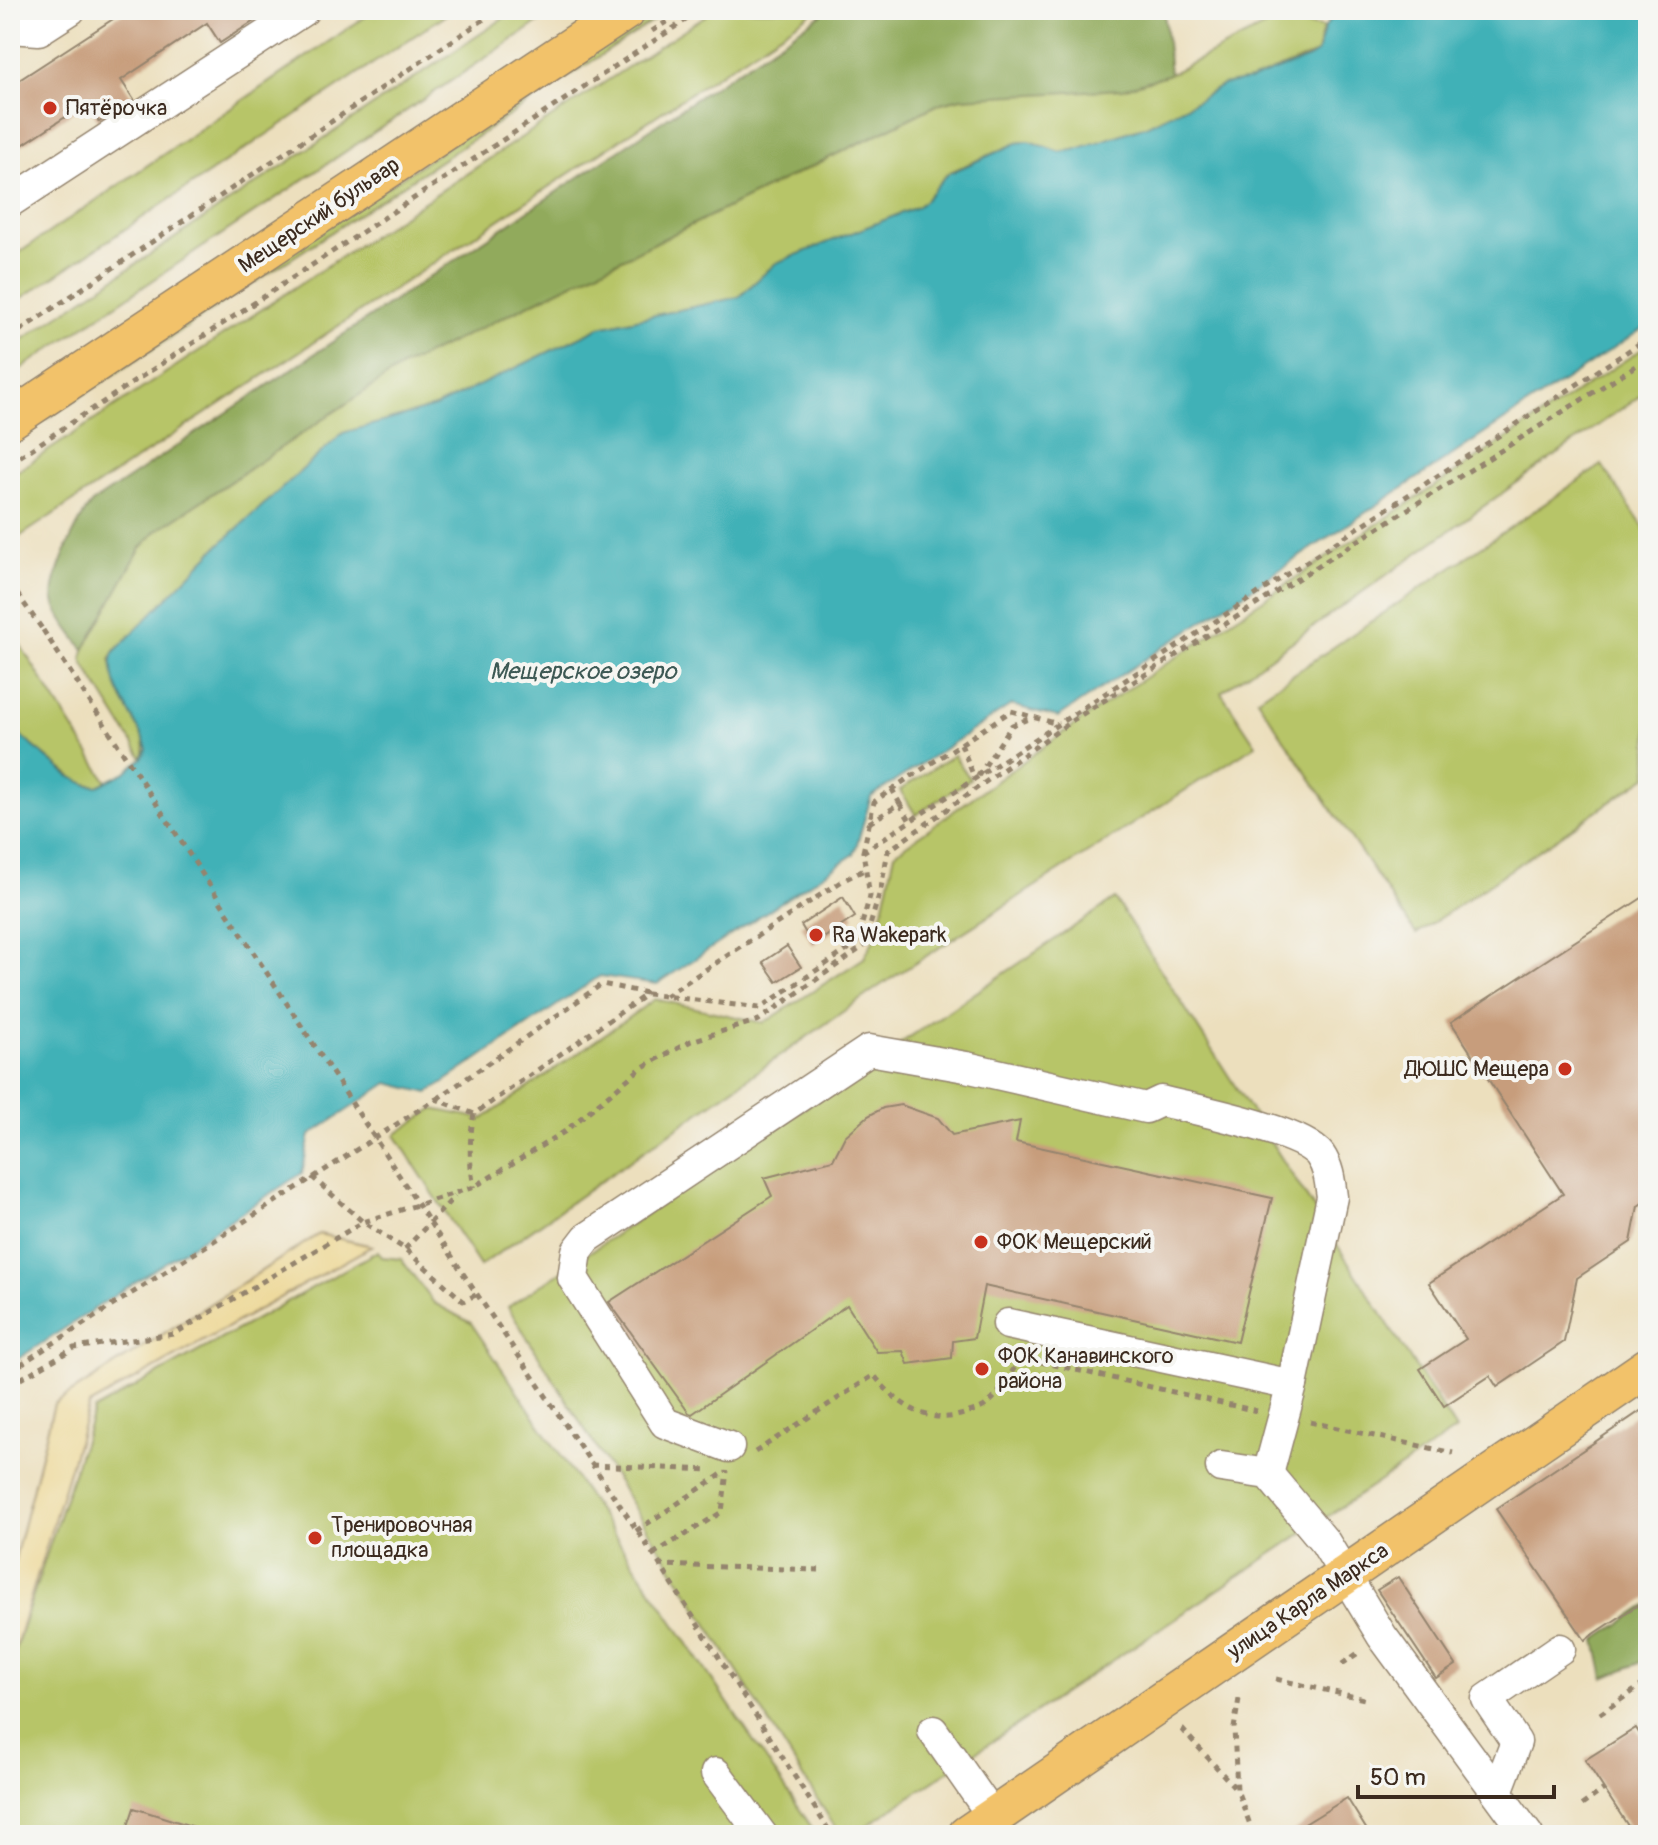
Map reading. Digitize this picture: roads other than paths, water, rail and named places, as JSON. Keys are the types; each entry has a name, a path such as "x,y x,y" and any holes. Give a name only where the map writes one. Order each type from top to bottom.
{"main road":[{"name":"Мещерский бульвар","path":"10,420 627,10"},
{"name":"улица Карла Маркса","path":"980,1826 1648,1367"}],"street":[{"path":"10,28 39,30 70,10"},
{"path":"10,202 304,10"},
{"path":"736,1459 665,1423 573,1278 577,1251 587,1238 869,1050 966,1067 1146,1108 1161,1101 1292,1136 1318,1153 1329,1171 1332,1197 1292,1385 1268,1474"},
{"path":"1008,1324 1292,1385"},
{"path":"1221,1467 1268,1474 1325,1542 1382,1636 1497,1792 1513,1830"},
{"path":"1497,1792 1516,1742 1487,1699 1560,1649"},
{"path":"933,1731 980,1826"},
{"path":"716,1773 762,1835"}],"water":[{"name":"Мещерское озеро","path":"1346,10 1648,10 1648,325 1058,717 1011,705 871,797 854,854 657,984 600,976 428,1093 388,1083 310,1135 302,1173 10,1364 10,727 69,776 88,785 98,786 126,772 142,758 147,749 113,673 115,651 219,545 343,433 435,407 600,327 739,297 776,263 917,207 950,173 1017,143 1029,141 1060,152 1074,150 1146,126 1223,85 1251,80 1309,58 1317,53 1328,23"}],"place":[{"name":"Пятёрочка","path":"50,108"},
{"name":"Ra Wakepark","path":"816,935"},
{"name":"ДЮШС Мещера","path":"1565,1069"},
{"name":"ФОК Мещерский","path":"981,1242"},
{"name":"ФОК Канавинского района","path":"982,1369"},
{"name":"Тренировочная площадка","path":"315,1538"}]}
